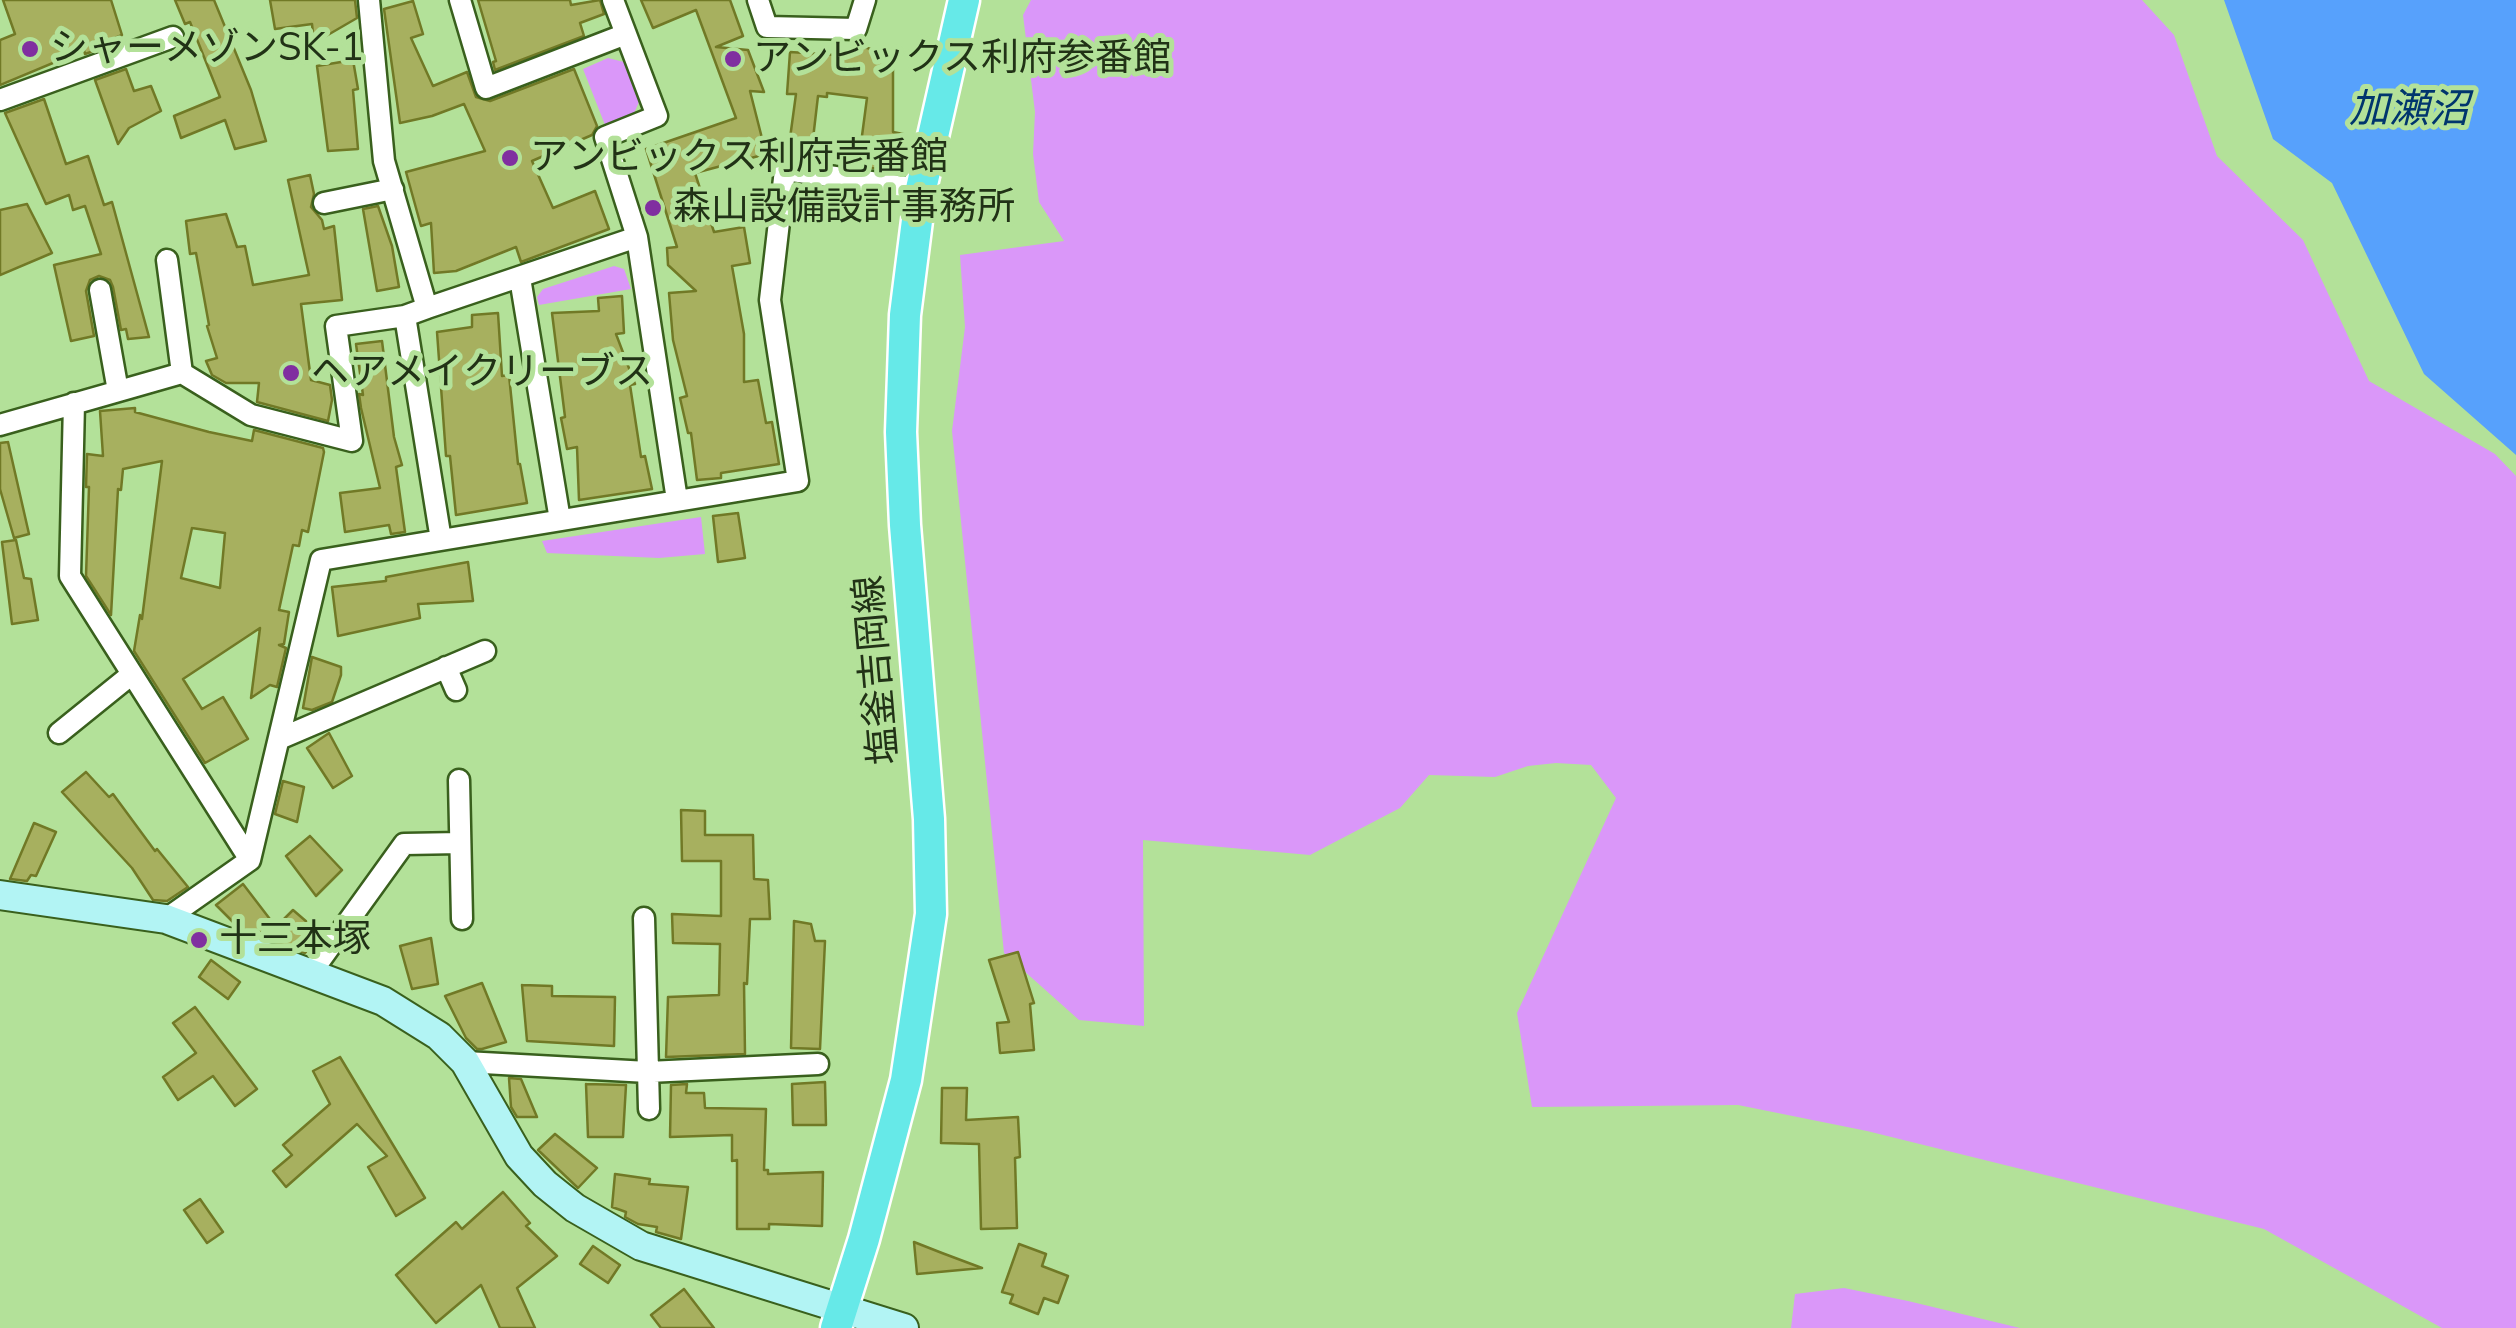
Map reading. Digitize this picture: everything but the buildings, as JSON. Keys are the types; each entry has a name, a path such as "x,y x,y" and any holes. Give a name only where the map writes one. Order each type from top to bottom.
{"main road":[{"name":"塩釜吉岡線","path":"839,1317 864,1240 906,1080 930,914 929,820 901,432 906,315 921,189 964,0"}],"street":[{"path":"369,0 384,160 427,308"},
{"path":"460,0 486,88 626,34"},
{"path":"614,0 657,116 605,138 637,236 677,500"},
{"path":"758,0 768,27 856,29 865,0"},
{"path":"0,100 173,37"},
{"path":"166,919 250,860 321,560 798,481 770,300 785,170 921,189"},
{"path":"324,202 393,190"},
{"path":"0,426 182,373 251,415 352,441 336,326 405,316 637,236"},
{"path":"168,260 182,373"},
{"path":"520,278 560,520"},
{"path":"100,290 118,392"},
{"path":"405,316 441,540"},
{"path":"74,403 70,576 250,860"},
{"path":"279,739 485,650"},
{"path":"446,667 456,690"},
{"path":"59,733 132,674"},
{"path":"458,780 462,919"},
{"path":"311,972 404,844 460,842"},
{"path":"0,895 166,919 383,1002 438,1036 465,1062 520,1156 574,1208 641,1246 839,1317 904,1328"},
{"path":"644,918 649,1109"},
{"path":"465,1062 648,1072 818,1064"}],"shaded area":[{"path":"1031,0 2142,0 2174,35 2217,156 2303,240 2369,381 2495,454 2516,476 2516,1328 2442,1328 2264,1229 1867,1131 1738,1105 1532,1107 1517,1013 1616,798 1591,765 1528,766 1495,777 1429,775 1400,808 1310,855 1143,840 1144,1026 1079,1020 1004,953 952,431 965,327 960,255 1064,241 1039,202 1033,154 1035,112 1023,15"},
{"path":"608,58 624,62 639,102 631,120 607,130 583,69"},
{"path":"614,266 624,269 631,289 539,305 537,297 543,289"},
{"path":"701,517 705,554 659,558 547,553 542,541"},
{"path":"1844,1288 2020,1328 1791,1328 1795,1294"}],"water":[{"name":"加瀬沼","path":"2224,0 2516,0 2516,455 2424,374 2332,183 2273,139"}],"place":[{"name":"シャーメゾンSK-1","path":"30,49"},
{"name":"アンビックス利府参番館","path":"733,59"},
{"name":"アンビックス利府壱番館","path":"510,158"},
{"name":"森山設備設計事務所","path":"653,208"},
{"name":"ヘアメイクリーブス","path":"291,373"},
{"name":"十三本塚","path":"199,940"}]}
